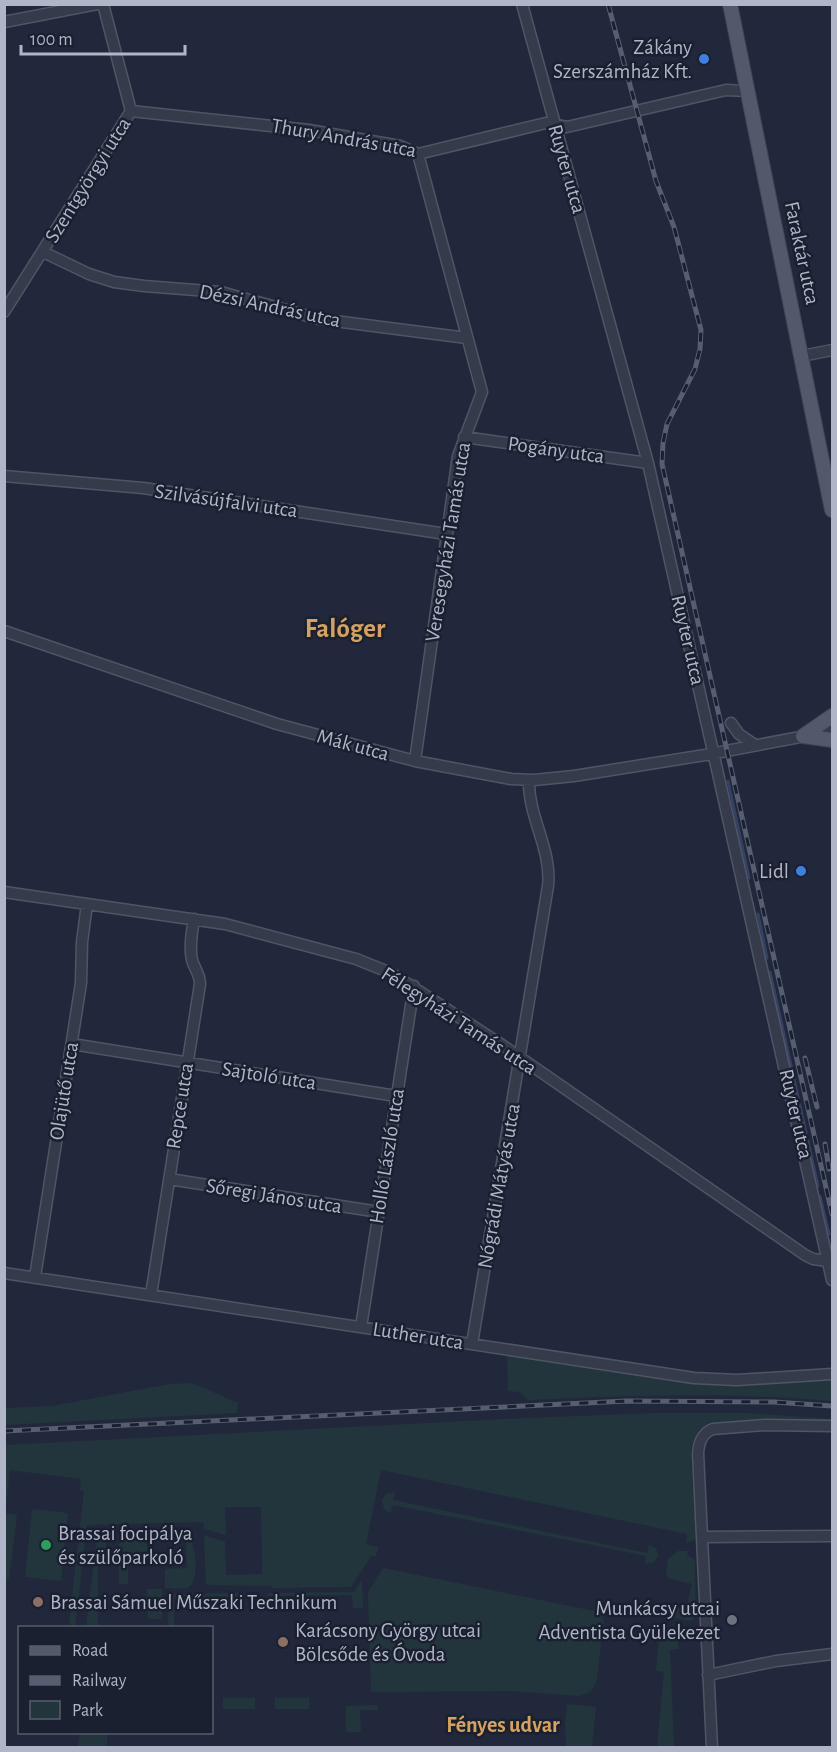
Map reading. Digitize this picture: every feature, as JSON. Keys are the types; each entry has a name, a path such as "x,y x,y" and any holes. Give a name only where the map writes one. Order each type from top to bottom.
{"main road":[{"name":"Faraktár utca","path":"730,4 832,510"},
{"path":"803,736 832,716"},
{"path":"803,736 832,740"}],"street":[{"path":"4,22 97,4"},
{"name":"Szentgyörgyi utca","path":"4,312 131,111 103,4"},
{"name":"Ruyter utca","path":"522,4 648,463 832,1280"},
{"name":"Thury András utca","path":"131,111 309,130 400,146 418,154 548,122 567,127 726,90 748,91"},
{"name":"Veresegyházi Tamás utca","path":"415,761 458,456 482,392 418,154"},
{"name":"Dézsi András utca","path":"44,252 89,274 114,282 221,292 319,319 467,338"},
{"path":"802,356 832,350"},
{"name":"Pogány utca","path":"464,437 648,463"},
{"name":"Szilvásújfalvi utca","path":"4,476 143,489 446,534"},
{"name":"Mák utca","path":"4,631 277,724 415,761 469,772 529,780 574,776 832,731"},
{"path":"731,723 739,734 756,745"},
{"name":"Nógrádi Mátyás utca","path":"472,1344 549,880 546,851 531,801 529,780"},
{"name":"Félegyházi Tamás utca","path":"4,892 194,919 252,930 356,959 390,973 414,986 520,1058 800,1252 811,1259 828,1261"},
{"name":"Olajütő utca","path":"35,1277 81,983 82,942 87,903"},
{"name":"Repce utca","path":"151,1295 200,984 199,974 191,956 194,919"},
{"name":"Holló László utca","path":"361,1327 414,986"},
{"name":"Sajtoló utca","path":"72,1044 396,1096"},
{"name":"Sőregi János utca","path":"169,1179 379,1212"},
{"name":"Luther utca","path":"4,1273 701,1379 749,1379 832,1374"},
{"path":"712,1748 699,1448 703,1436 713,1429 765,1425 832,1426"},
{"path":"703,1537 832,1536"},
{"path":"708,1675 776,1661 832,1654"}],"green space":[{"path":"507,1355 693,1383 745,1384 832,1379 832,1401 756,1396 680,1395 528,1400 519,1392 508,1391"},
{"path":"192,1383 238,1403 237,1413 5,1425 5,1408 52,1406 170,1384"},
{"path":"658,1413 747,1413 832,1419 832,1422 742,1422 708,1426 699,1430 691,1448 696,1536 694,1540 686,1543 687,1534 381,1470 366,1544 378,1547 376,1556 371,1556 351,1587 272,1588 272,1586 206,1584 204,1535 225,1542 226,1575 262,1574 261,1507 225,1507 226,1535 204,1529 203,1522 87,1525 75,1626 69,1624 84,1491 80,1490 81,1479 10,1470 5,1513 5,1445"},
{"path":"395,1492 393,1500 647,1553 649,1545 656,1548 658,1556 654,1562 645,1564 646,1556 393,1505 390,1513 384,1509 382,1500 386,1494"},
{"name":"Brassai focipálya és szülőparkoló","path":"32,1509 68,1513 61,1581 25,1577"},
{"path":"5,1513 17,1515 9,1579 5,1579"},
{"path":"164,1534 187,1536 193,1546 195,1570 192,1584 189,1587 165,1588 165,1569 187,1568 186,1541 164,1541"},
{"path":"159,1537 159,1542 147,1542 147,1564 128,1564 128,1584 119,1584 121,1540"},
{"path":"99,1539 106,1542 107,1565 98,1566 98,1626 86,1626 96,1545"},
{"path":"678,1551 688,1551 687,1556 695,1561 696,1614 694,1619 689,1621 670,1617 672,1606 686,1609 692,1584 670,1579 666,1575 668,1559"},
{"path":"383,1568 599,1612 604,1620 596,1684 590,1692 580,1696 512,1691 371,1692 368,1592"},
{"path":"362,1580 363,1608 353,1608 352,1595 266,1596 269,1593 354,1592"},
{"path":"147,1589 162,1589 162,1619 148,1619"},
{"path":"254,1593 258,1597 174,1597 174,1626 168,1626 169,1594"},
{"path":"667,1633 677,1636 679,1649 670,1650 674,1747 657,1747 664,1672 656,1671 659,1641"},
{"path":"223,1698 255,1698 255,1709 223,1709"},
{"path":"275,1698 309,1698 309,1709 275,1709"},
{"path":"567,1704 596,1707 592,1747 566,1747"},
{"path":"377,1705 378,1710 360,1710 361,1732 346,1732 346,1706"},
{"path":"80,1734 107,1734 107,1747 78,1747"}],"waterway":[{"path":"728,781 749,878"},
{"path":"758,914 767,958"},
{"path":"770,972 818,1186"},
{"path":"820,1196 829,1234"}],"railway":[{"path":"608,4 656,181 674,227 701,330 700,349 695,369 667,424 662,464 832,1214"},
{"path":"805,1058 817,1107"},
{"path":"825,1144 829,1169"},
{"path":"4,1431 627,1401 774,1402 832,1406"}],"place":[{"name":"Zákány Szerszámház Kft.","path":"704,59"},
{"name":"Lidl","path":"801,871"},
{"name":"Brassai focipálya és szülőparkoló","path":"46,1545"},
{"name":"Brassai Sámuel Műszaki Technikum","path":"38,1602"},
{"name":"Munkácsy utcai Adventista Gyülekezet","path":"732,1620"},
{"name":"Karácsony György utcai Bölcsőde és Óvoda","path":"283,1642"}],"district":[{"name":"Falóger","path":"345,628"},
{"name":"Fényes udvar","path":"503,1725"}]}
